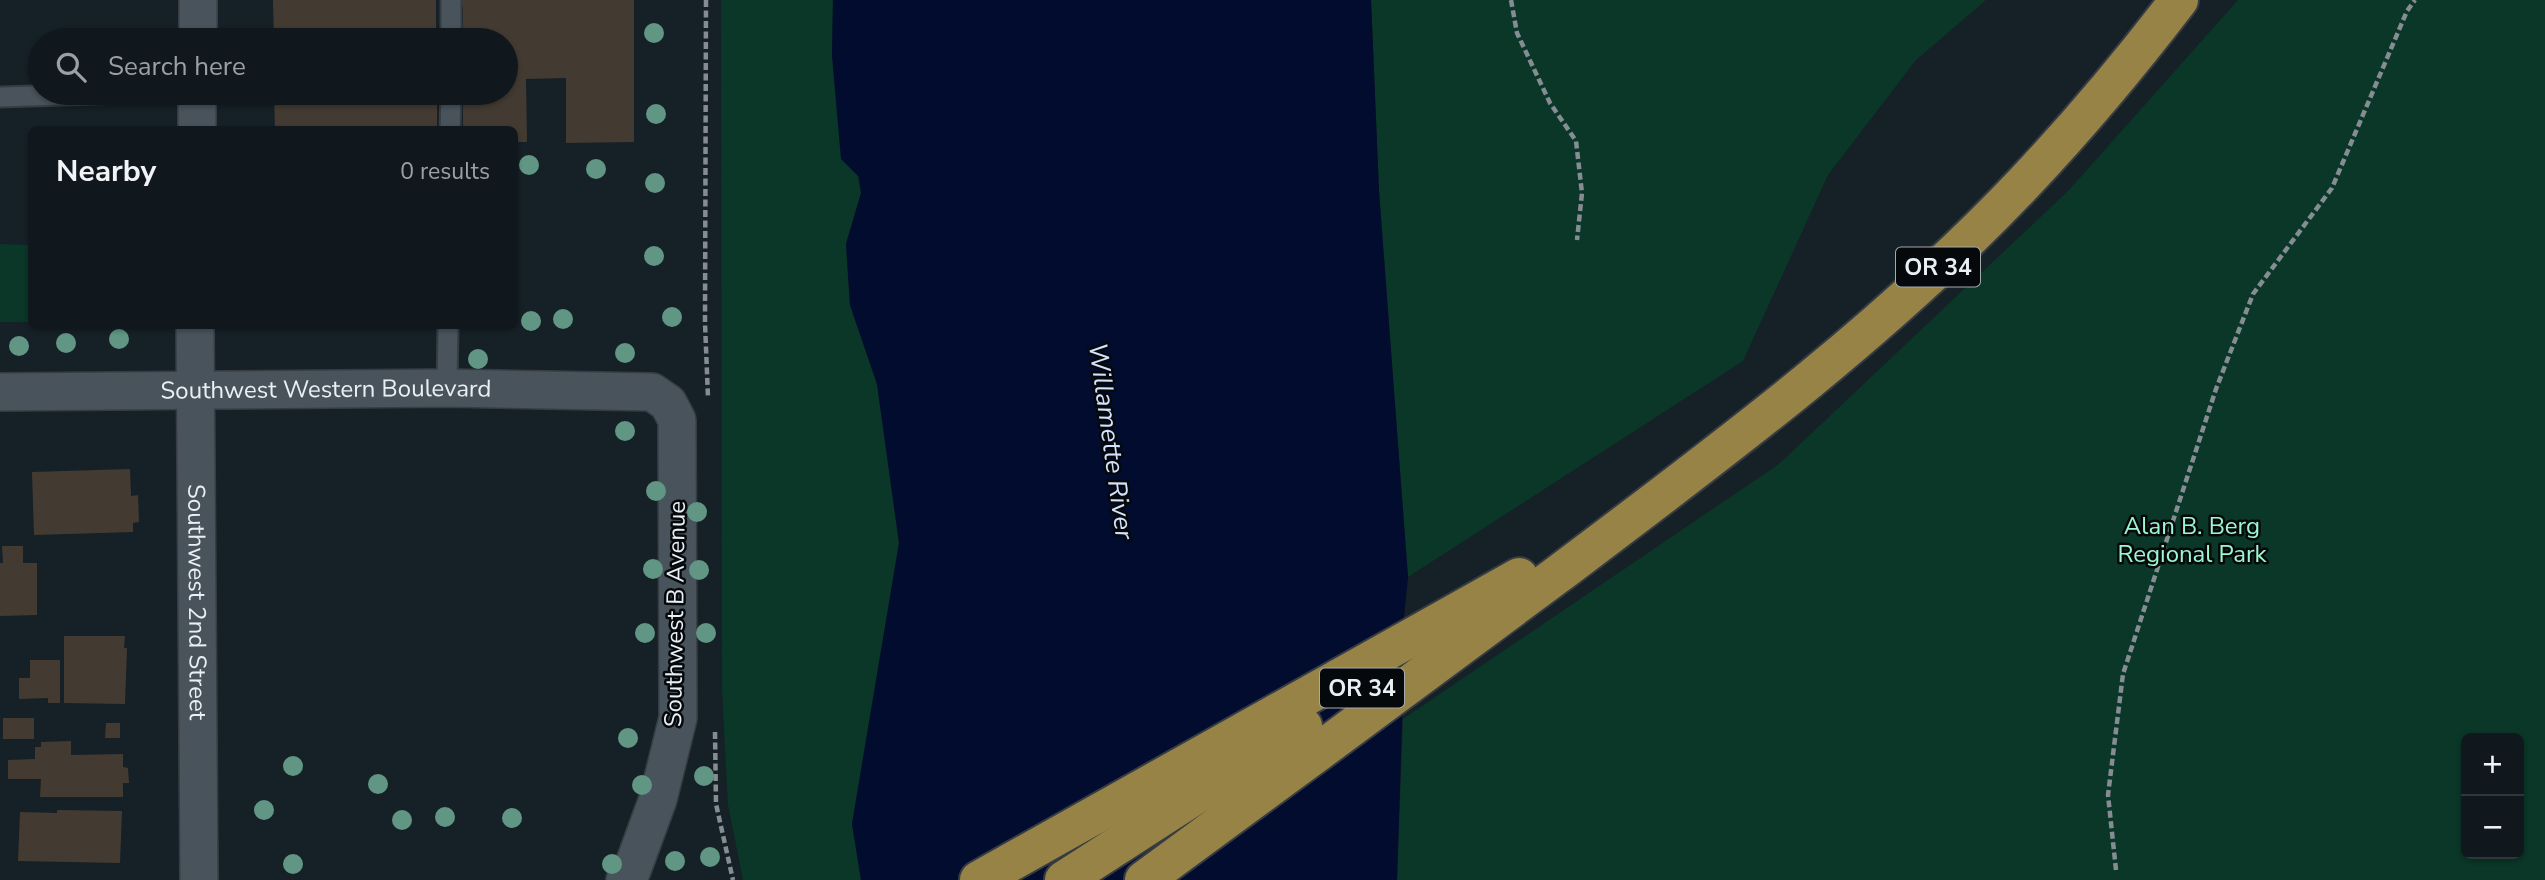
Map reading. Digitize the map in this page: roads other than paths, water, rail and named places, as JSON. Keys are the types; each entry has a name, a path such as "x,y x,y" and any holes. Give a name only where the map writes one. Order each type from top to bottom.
{"highway":[{"name":"OR 34","path":"1064,880 1661,497 1786,400 1898,304 2023,185 2084,117 2179,0"},
{"path":"979,880 1661,497"},
{"path":"1144,880 1661,497"}],"street":[{"path":"198,0 198,28"},
{"path":"197,105 197,126"},
{"name":"Southwest 2nd Street","path":"195,329 199,880"},
{"name":"Southwest Western Boulevard","path":"0,392 447,388 652,392"},
{"name":"Southwest B Avenue","path":"625,880 632,870 658,799 678,718 677,420 668,403 652,392"}],"lane":[{"path":"451,0 451,28"},
{"path":"0,97 28,96"},
{"path":"450,126 451,105"},
{"path":"447,388 448,329"}],"water":[{"name":"Willamette River","path":"833,0 1371,0 1379,191 1408,577 1400,657 1403,695 1397,880 861,880 852,824 899,543 877,384 850,305 846,244 861,193 859,177 841,159 832,56"}],"park label":[{"name":"Alan B. Berg Regional Park","path":"2192,540"}]}
